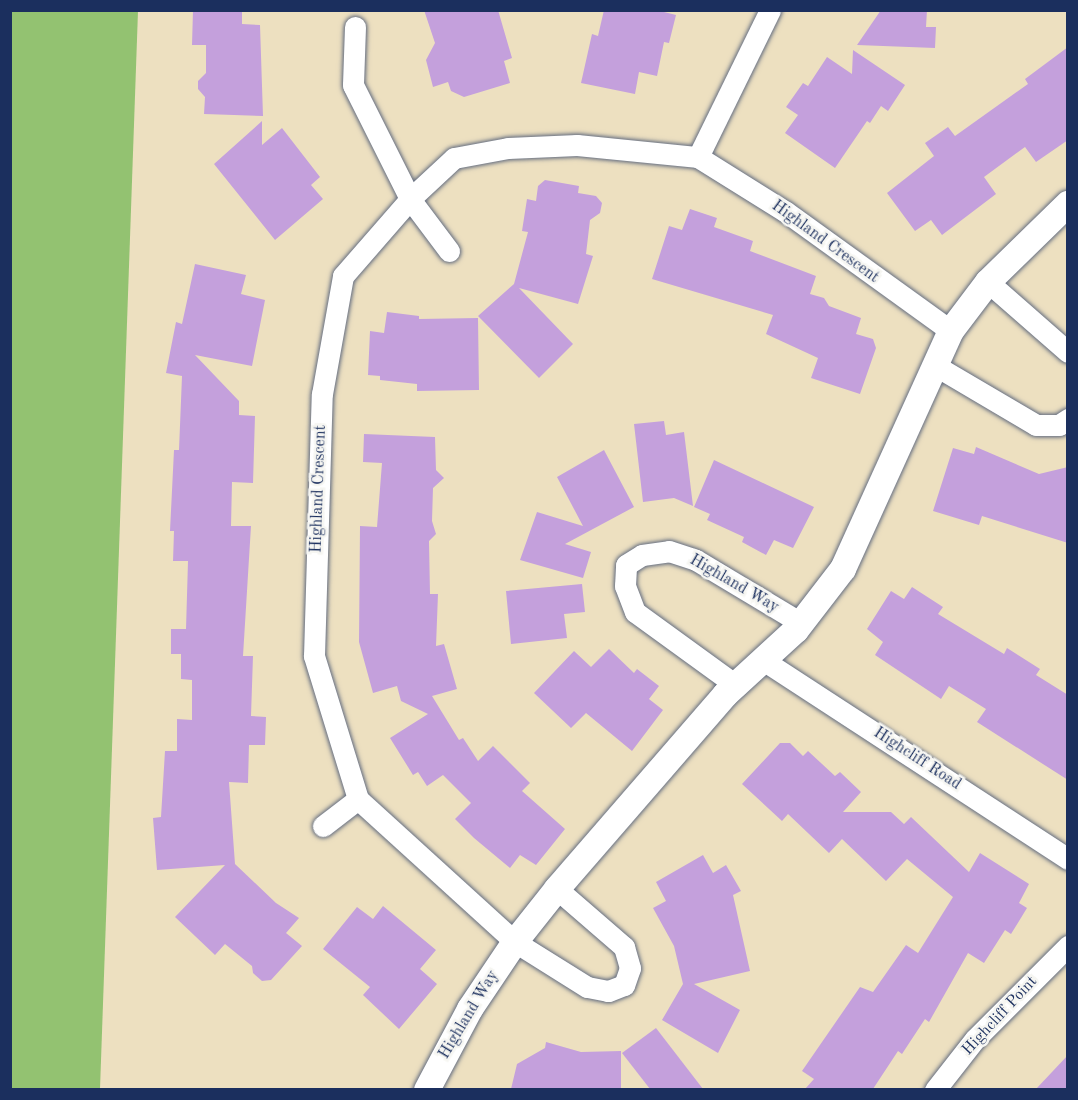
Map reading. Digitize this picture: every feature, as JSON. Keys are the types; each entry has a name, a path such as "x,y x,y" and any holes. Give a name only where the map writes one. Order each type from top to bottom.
{"street":[{"path":"698,157 770,10"},
{"path":"355,27 353,85 410,199 449,251"},
{"name":"Highland Crescent","path":"358,799 314,656 322,394 343,276 410,199 454,158 508,148 577,145 698,157 786,212 951,332"},
{"name":"Highland Way","path":"427,1089 470,1010 515,942 557,889 737,686 766,662 801,623 843,569 951,332 988,282 1068,204"},
{"path":"988,282 1068,352"},
{"path":"936,366 1036,425 1059,425 1068,419"},
{"name":"Highland Way","path":"737,686 635,612 625,586 626,565 642,555 669,551 696,560 801,623"},
{"name":"Highcliff Road","path":"766,662 1068,859"},
{"path":"323,826 358,799 515,942 587,987 608,991 624,985 630,968 624,947 557,889"},
{"name":"Highcliff Point","path":"935,1089 975,1040 1068,946"}],"green space":[{"path":"10,11 138,11 100,1089 11,1089"}],"building":[{"path":"193,10 242,10 242,24 260,25 263,116 204,114 205,97 198,89 198,81 206,73 206,45 192,45"},
{"path":"424,10 498,10 512,58 504,61 510,83 464,97 451,91 448,82 433,87 426,60 435,43"},
{"path":"604,10 656,10 676,15 669,43 664,42 657,76 639,72 635,94 581,83 592,34 598,36"},
{"path":"881,10 927,10 926,27 936,27 935,48 857,45"},
{"path":"1068,47 1068,140 1036,162 1025,147 984,177 996,194 942,235 931,220 915,231 887,193 934,156 925,143 948,127 955,136 1028,84 1025,79"},
{"path":"853,50 905,85 888,111 881,106 870,123 867,121 835,168 785,133 798,115 786,107 803,83 808,86 827,57 852,74"},
{"path":"262,121 262,145 282,128 320,177 311,185 323,199 275,240 214,164"},
{"path":"545,180 579,186 578,193 596,196 602,203 600,213 590,220 586,254 593,256 578,304 519,288 573,344 539,378 478,316 514,284 528,232 522,231 527,199 536,201 538,186"},
{"path":"690,209 717,218 714,227 753,241 750,251 816,276 810,294 824,298 829,306 861,318 856,334 873,339 876,348 860,394 811,378 818,358 766,334 773,315 652,279 669,226 682,230"},
{"path":"195,264 246,275 241,294 265,300 252,366 195,355 239,401 239,415 255,416 253,483 232,482 231,526 251,526 243,656 253,656 251,716 266,717 265,745 249,745 248,783 229,782 235,864 276,903 299,918 286,933 302,946 271,980 262,981 253,973 252,966 225,944 215,955 175,917 225,865 157,870 153,818 161,817 165,751 177,751 177,719 192,720 192,680 181,679 181,654 171,654 171,629 186,629 188,561 173,561 174,531 170,531 174,450 179,450 182,376 166,373 176,322 182,324"},
{"path":"387,312 419,316 419,319 478,318 479,390 417,391 417,384 380,380 380,376 368,375 370,331 384,333"},
{"path":"664,421 666,435 684,432 693,506 674,498 643,502 634,424"},
{"path":"364,434 435,437 436,470 444,478 433,488 432,521 436,534 429,541 430,594 438,594 436,646 444,644 457,689 432,696 459,740 463,738 478,761 493,746 530,783 522,791 565,829 536,865 520,855 510,868 474,838 455,819 471,803 443,775 427,786 418,772 413,775 390,738 428,714 401,701 397,686 373,693 359,642 360,526 377,527 382,463 363,462"},
{"path":"976,447 1039,474 1068,467 1068,543 982,516 979,525 933,511 953,448 974,454"},
{"path":"604,450 634,507 565,544 591,552 583,578 520,560 537,512 583,526 557,477"},
{"path":"714,460 814,507 793,548 774,540 766,555 742,542 744,537 707,520 710,514 694,507"},
{"path":"582,584 585,612 564,614 567,638 511,644 506,591"},
{"path":"912,587 943,607 938,614 1004,654 1007,648 1040,669 1036,675 1068,695 1068,780 977,722 986,709 949,686 941,699 875,655 883,642 867,629 891,591 904,599"},
{"path":"609,649 634,673 637,669 659,686 649,699 663,710 632,751 586,713 571,728 534,693 574,651 591,667"},
{"path":"780,743 790,743 803,756 808,751 835,776 840,772 861,792 843,812 891,812 904,824 911,817 969,872 980,853 1029,884 1019,903 1027,908 1011,934 1005,930 984,963 968,953 929,1022 925,1019 902,1054 898,1051 873,1089 805,1089 814,1079 802,1071 860,987 873,992 906,945 918,953 953,897 907,859 886,881 842,839 829,853 788,814 782,821 742,784"},
{"path":"703,855 713,873 726,865 741,891 733,895 750,971 694,984 740,1010 718,1053 662,1020 683,984 674,946 653,908 666,901 656,882"},
{"path":"383,906 436,950 420,969 437,984 399,1029 363,995 370,987 323,949 357,907 373,919"},
{"path":"656,1028 703,1089 650,1089 622,1053"},
{"path":"546,1042 581,1052 621,1051 621,1089 511,1089 517,1064 545,1048"},
{"path":"1068,1055 1068,1089 1036,1089"}]}
